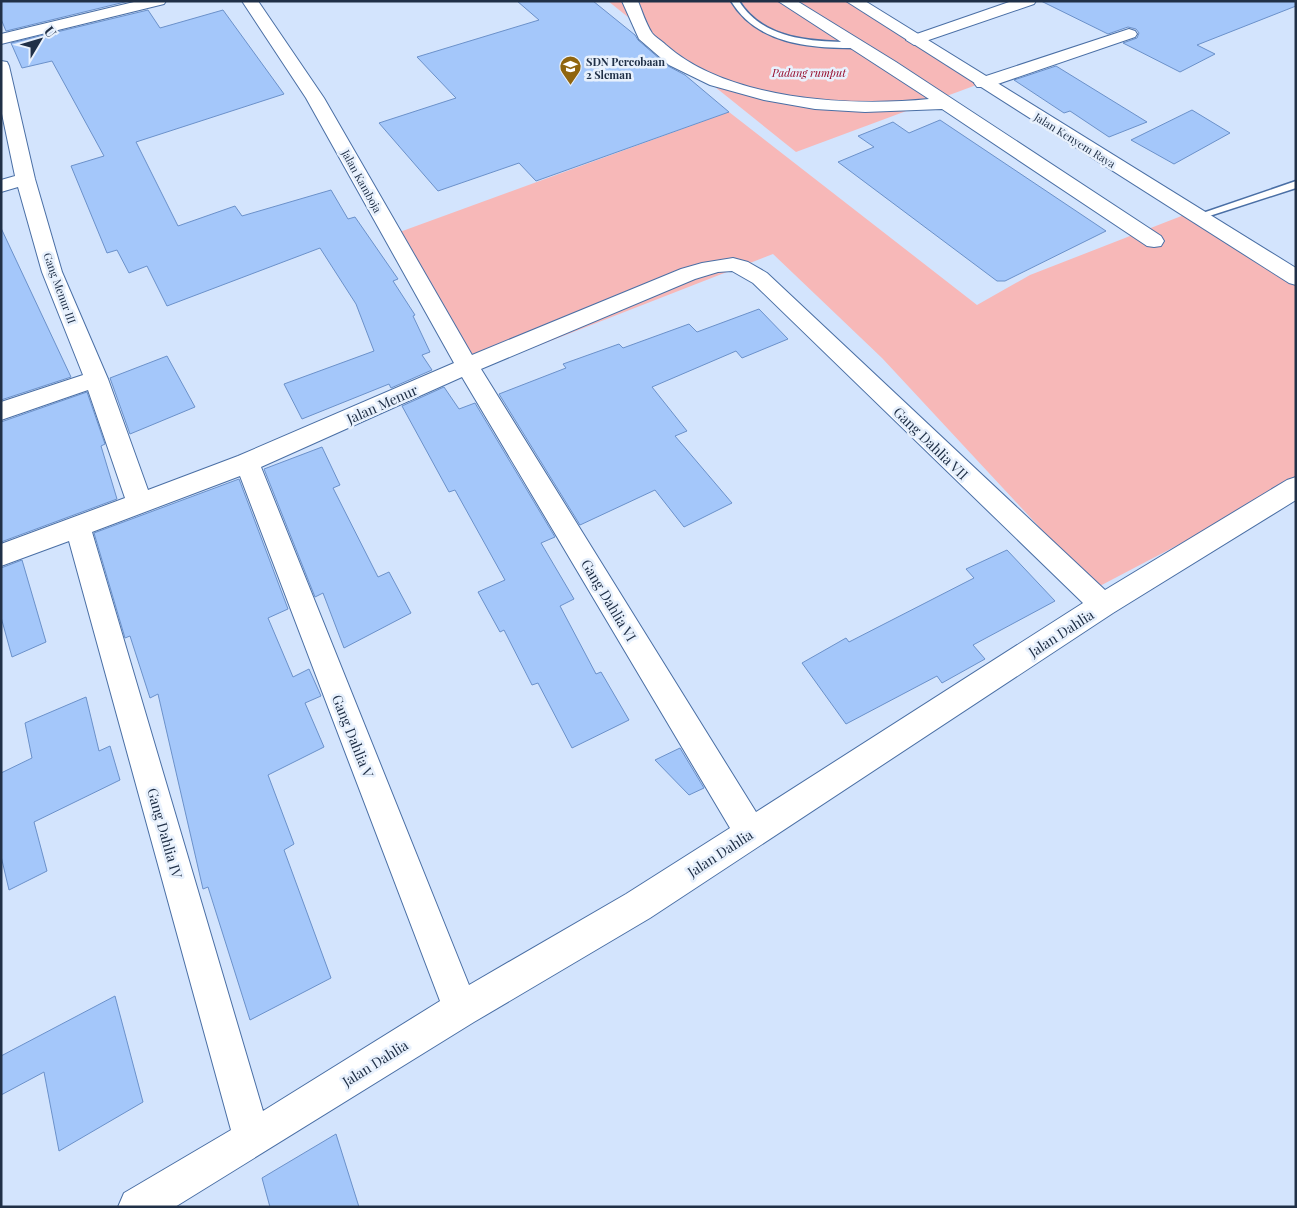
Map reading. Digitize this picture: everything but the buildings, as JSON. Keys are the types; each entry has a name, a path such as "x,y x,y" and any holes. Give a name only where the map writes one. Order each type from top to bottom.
{"street":[{"path":"1,39 158,1"},
{"name":"Jalan Kamboja","path":"250,1 315,98 467,366"},
{"path":"630,1 637,26 654,47 698,75 722,84 789,100 882,108 945,103"},
{"path":"786,1 890,66 1154,241"},
{"name":"Jalan Kenyem Raya","path":"854,1 918,52 983,83 1296,278"},
{"path":"890,66 1028,1"},
{"path":"983,83 1129,34"},
{"name":"Gang Menur III","path":"1,66 25,179 52,272 96,379 140,504"},
{"path":"1,186 25,179"},
{"name":"Jalan Menur","path":"1,555 247,463 467,366 688,274 726,263 736,263 747,268 760,278"},
{"name":"Gang Dahlia VII","path":"760,278 1102,605"},
{"name":"Gang Dahlia VI","path":"467,366 751,833"},
{"path":"1,411 96,379"},
{"name":"Gang Dahlia V","path":"247,463 461,1009"},
{"name":"Jalan Dahlia","path":"138,1207 252,1139 461,1009 638,906 1102,605 1296,487"},
{"name":"Gang Dahlia IV","path":"78,527 252,1139"}],"lane":[{"path":"735,1 739,10 756,25 780,36 807,43 855,44"},
{"path":"1196,217 1296,184"}],"green space":[{"name":"Padang rumput","path":"608,1 847,1 979,84 796,152"},
{"path":"729,112 977,305 1030,275 1184,215 1296,286 1296,483 1096,588 882,358 773,254 471,372 397,233"}],"place":[{"name":"SDN Percobaan 2 Sleman","path":"570,86"}]}
